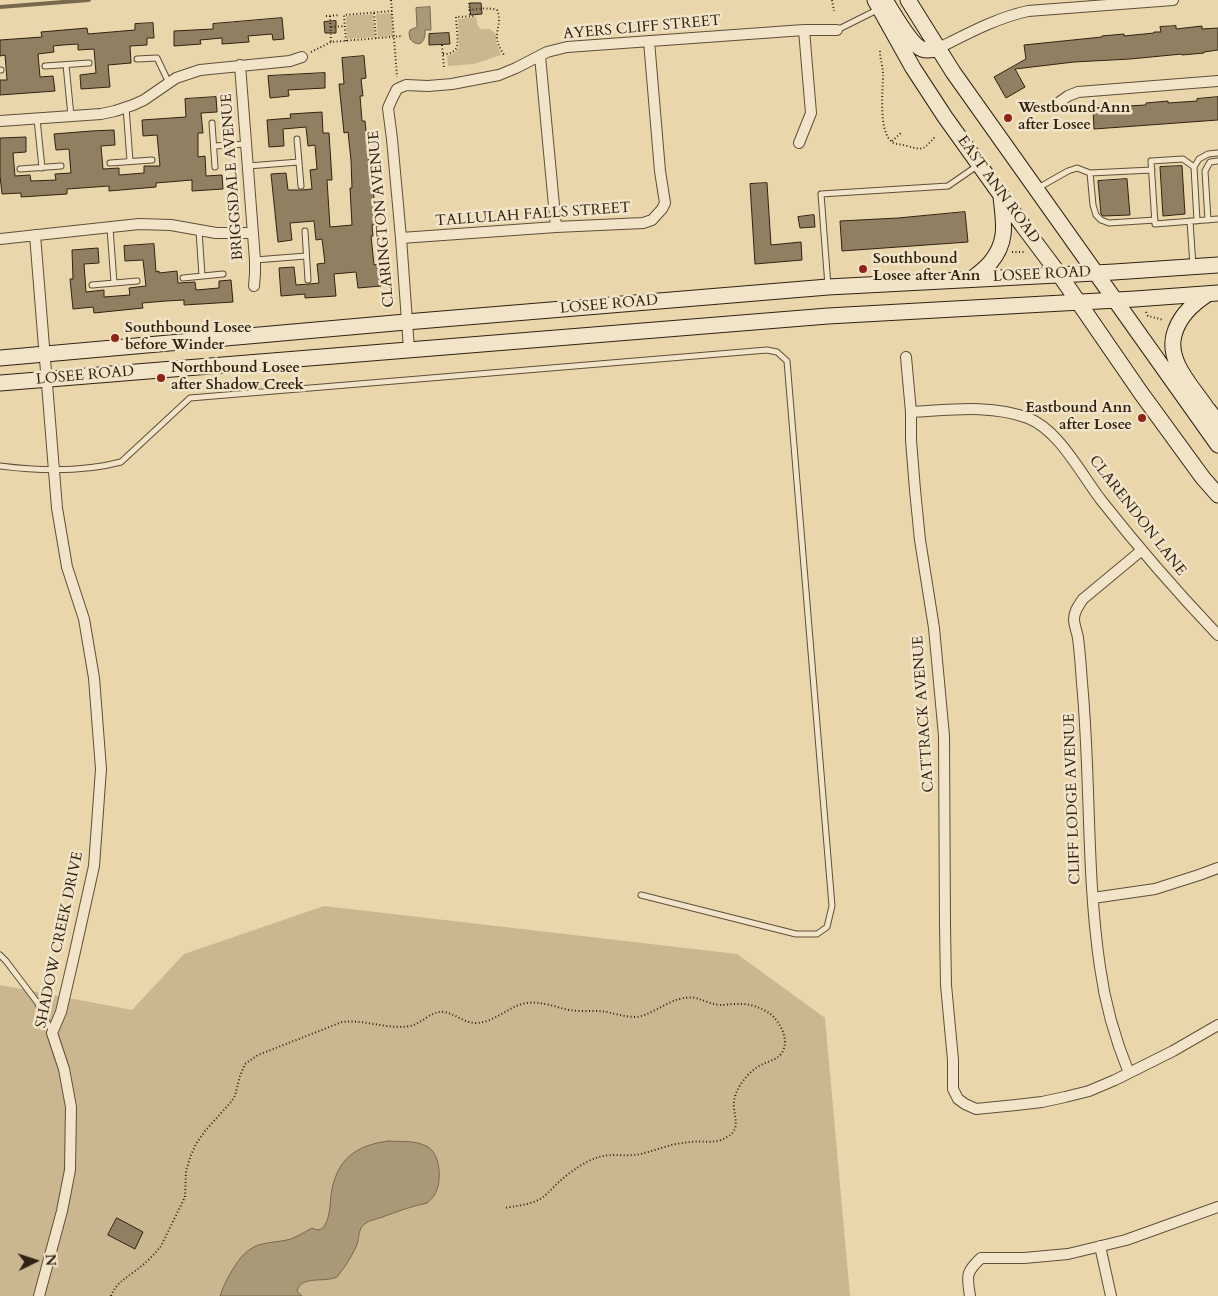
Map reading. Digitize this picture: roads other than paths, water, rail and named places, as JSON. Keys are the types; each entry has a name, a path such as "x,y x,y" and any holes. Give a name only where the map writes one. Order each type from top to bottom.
{"main road":[{"name":"EAST ANN ROAD","path":"908,0 958,80 1218,445"},
{"name":"EAST ANN ROAD","path":"880,3 905,55 925,87 1203,478 1218,495"},
{"path":"880,3 920,49 927,51 937,49"},
{"path":"972,279 990,263 1002,244 1004,225 1001,194"},
{"name":"LOSEE ROAD","path":"0,358 828,287 1218,265"},
{"path":"1214,293 1195,302 1184,314 1176,329 1172,348 1178,367 1216,420 1218,435"},
{"name":"LOSEE ROAD","path":"0,383 828,316 1214,293"}],"street":[{"path":"937,49 992,22 1028,11 1173,0"},
{"path":"799,143 811,113 804,30"},
{"name":"AYERS CLIFF STREET","path":"397,89 406,85 452,84 498,75 547,52 567,48 804,30 837,30"},
{"name":"TALLULAH FALLS STREET","path":"401,238 643,223 652,220 665,203 660,171 649,41"},
{"path":"540,56 556,227"},
{"path":"0,121 115,112 144,100 181,76 200,70 290,61 302,57"},
{"name":"BRIGGSDALE AVENUE","path":"240,65 255,260 254,286"},
{"path":"1054,106 1068,96 1078,92 1218,81"},
{"name":"CLARINGTON AVENUE","path":"397,89 388,108 401,238 409,349"},
{"path":"0,239 155,223 216,233 253,233"},
{"name":"SHADOW CREEK DRIVE","path":"35,235 57,508 67,567 84,619 94,678 101,769 94,866 63,1003 52,1033 64,1069 71,1107 70,1170 62,1211 39,1296"},
{"name":"CATTRACK AVENUE","path":"906,357 918,515 934,628 944,736 946,985 954,1060 953,1089 958,1099 976,1109 1042,1102 1090,1090 1129,1073"},
{"name":"CLARENDON LANE","path":"910,412 986,409 1005,411 1030,419 1046,430 1064,448 1099,498 1142,550 1218,635"},
{"name":"CLIFF LODGE AVENUE","path":"1129,1073 1119,1048 1106,1001 1095,927 1085,711 1080,651 1074,620 1076,609 1083,599 1142,550"},
{"path":"1093,898 1155,889 1218,868"},
{"path":"1129,1073 1218,1025"},
{"path":"970,1296 967,1278 972,1266 981,1258 1068,1254 1126,1240 1218,1207"},
{"path":"1100,1246 1111,1296"}],"lane":[{"path":"837,30 880,3"},
{"path":"137,59 157,58 169,83"},
{"path":"45,66 89,63"},
{"path":"66,65 71,116"},
{"path":"126,107 130,161"},
{"path":"37,119 42,168"},
{"path":"212,123 215,167"},
{"path":"297,139 301,186"},
{"path":"214,146 246,144"},
{"path":"1197,221 1194,168 1199,159 1208,154 1218,153"},
{"path":"1194,168 1183,159 1151,161 1155,224 1218,219"},
{"path":"110,163 152,160"},
{"path":"1208,220 1205,171 1210,162 1218,161"},
{"path":"248,166 299,162"},
{"path":"828,287 822,194 948,186 979,165"},
{"path":"20,169 61,166"},
{"path":"1035,189 1077,168 1090,173 1152,170"},
{"path":"1090,173 1093,205 1096,215 1101,220 1109,223 1155,220"},
{"path":"1190,221 1194,266"},
{"path":"110,228 114,283"},
{"path":"199,231 202,276"},
{"path":"305,232 308,280"},
{"path":"255,260 306,256"},
{"path":"183,278 223,274"},
{"path":"92,285 137,281"},
{"path":"0,466 54,470 108,466 121,462 190,398 767,350 777,352 787,361 832,906 829,920 827,927 817,934 796,934 641,895"},
{"path":"0,955 37,1002 52,1033"}],"waterway":[{"path":"0,7 89,0"}],"place":[{"name":"Westbound Ann after Losee","path":"1008,118"},
{"name":"Southbound Losee after Ann","path":"863,269"},
{"name":"Southbound Losee before Winder","path":"115,338"},
{"name":"Northbound Losee after Shadow Creek","path":"161,378"},
{"name":"Eastbound Ann after Losee","path":"1142,418"}]}
